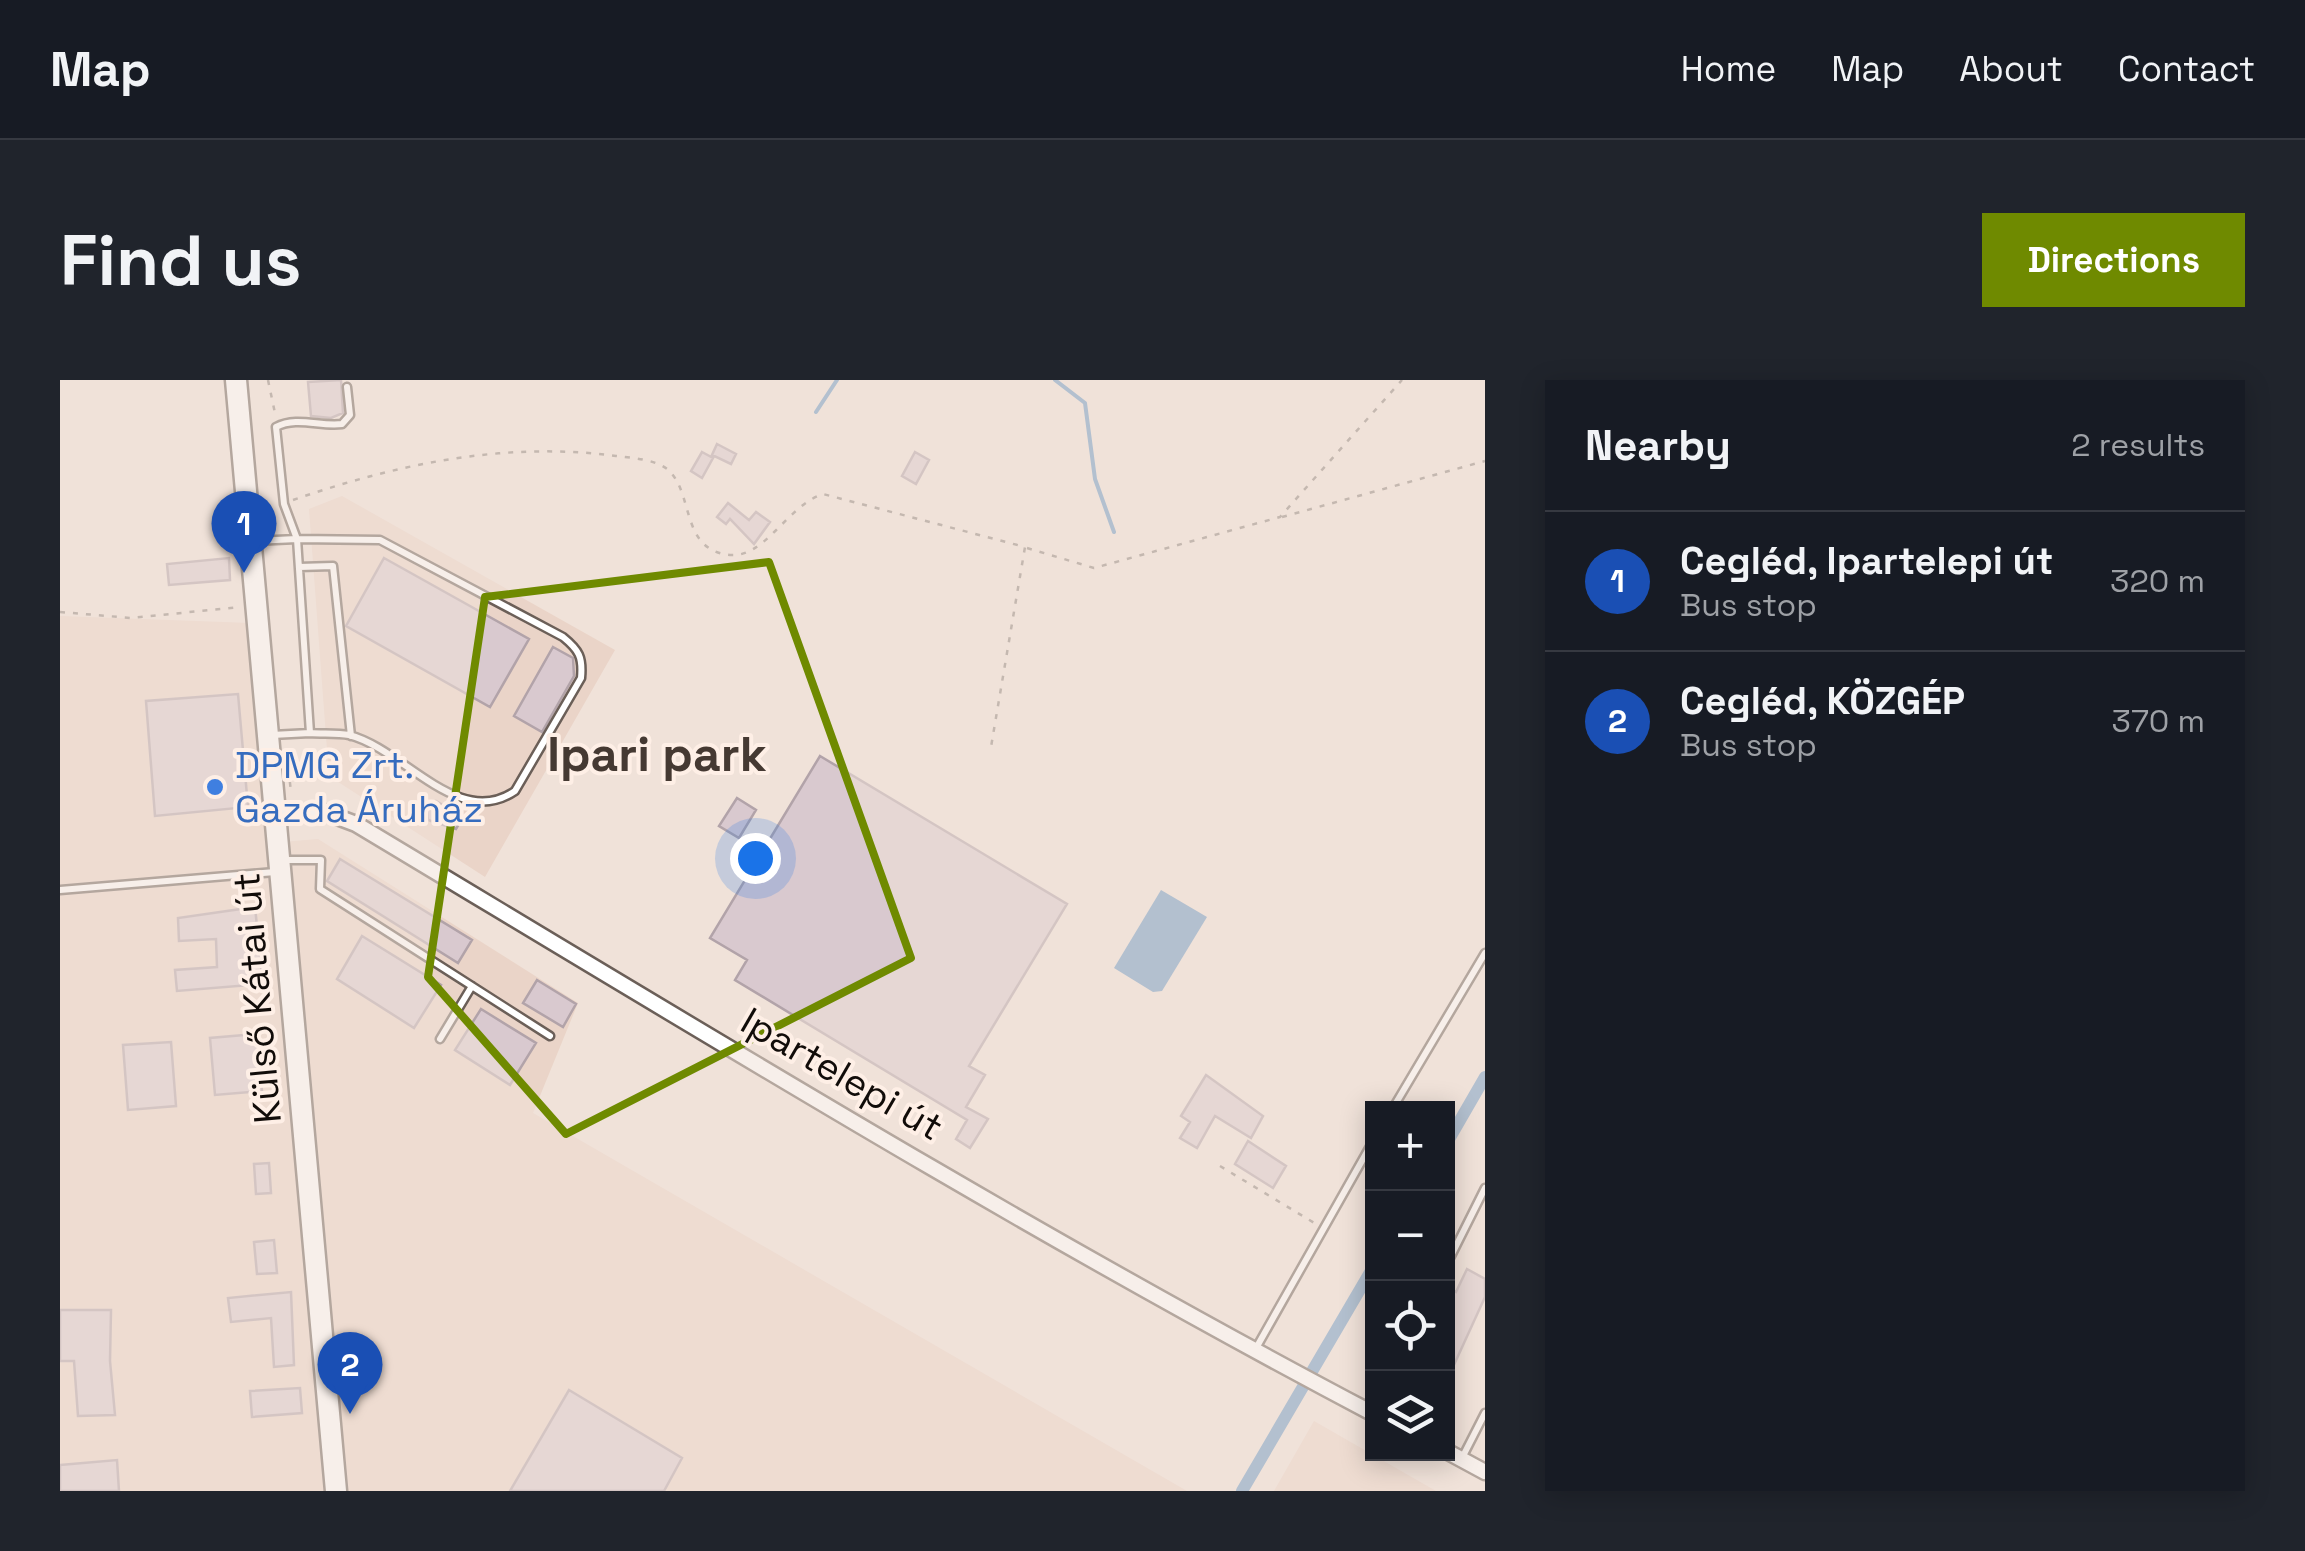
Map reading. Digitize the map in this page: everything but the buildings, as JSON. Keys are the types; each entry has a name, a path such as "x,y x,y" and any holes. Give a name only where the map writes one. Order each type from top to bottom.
{"main road":[{"name":"Külső Kátai út","path":"236,380 336,1491"}],"street":[{"name":"Ipartelepi út","path":"276,814 324,812 356,824 653,1002 1255,1351 1365,1409"},
{"path":"1455,1457 1485,1472"}],"lane":[{"path":"310,733 297,539 284,504 278,426 342,424 350,415 347,387"},
{"path":"251,541 360,536 398,547 580,650 581,678 515,791 498,803 468,801 350,736 269,736"},
{"path":"299,567 333,566 350,736"},
{"path":"60,890 322,860 320,889 550,1036"},
{"path":"1397,1101 1485,953"},
{"path":"440,1039 472,986"},
{"path":"1255,1351 1365,1154"},
{"path":"1455,1248 1485,1188"},
{"path":"1455,1455 1484,1416"}],"path":[{"path":"268,380 278,426"},
{"path":"1280,517 1402,380"},
{"path":"284,504 403,468 526,448 593,453 664,466 678,480 690,527 714,551 734,556 758,547 789,514 824,494 1094,568 1484,461"},
{"path":"991,746 1025,547"},
{"path":"60,612 131,618 256,606"},
{"path":"1220,1166 1322,1228"}],"highlighted area":[{"path":"769,562 911,958 566,1134 428,977 485,597"}],"shaded area":[{"path":"342,496 615,650 485,877 329,776 309,509"},
{"path":"60,616 250,623 271,843 318,839 578,1003 533,1113 1187,1491 60,1491"},
{"path":"1314,1421 1365,1450 1365,1461 1384,1461 1436,1491 1274,1491"}],"water":[{"path":"1161,890 1207,917 1162,991 1153,992 1114,968"}],"waterway":[{"path":"816,412 837,380"},
{"path":"1055,380 1085,403 1095,479 1114,532"},
{"path":"1455,1129 1485,1077"},
{"path":"1242,1491 1365,1281"}],"place":[{"name":"Cegléd, Ipartelepi út","path":"244,573"},
{"name":"DPMG Zrt. Gazda Áruház","path":"215,787"},
{"name":"Cegléd, KÖZGÉP","path":"350,1414"}],"district":[{"name":"Ipari park","path":"657,754"}]}
